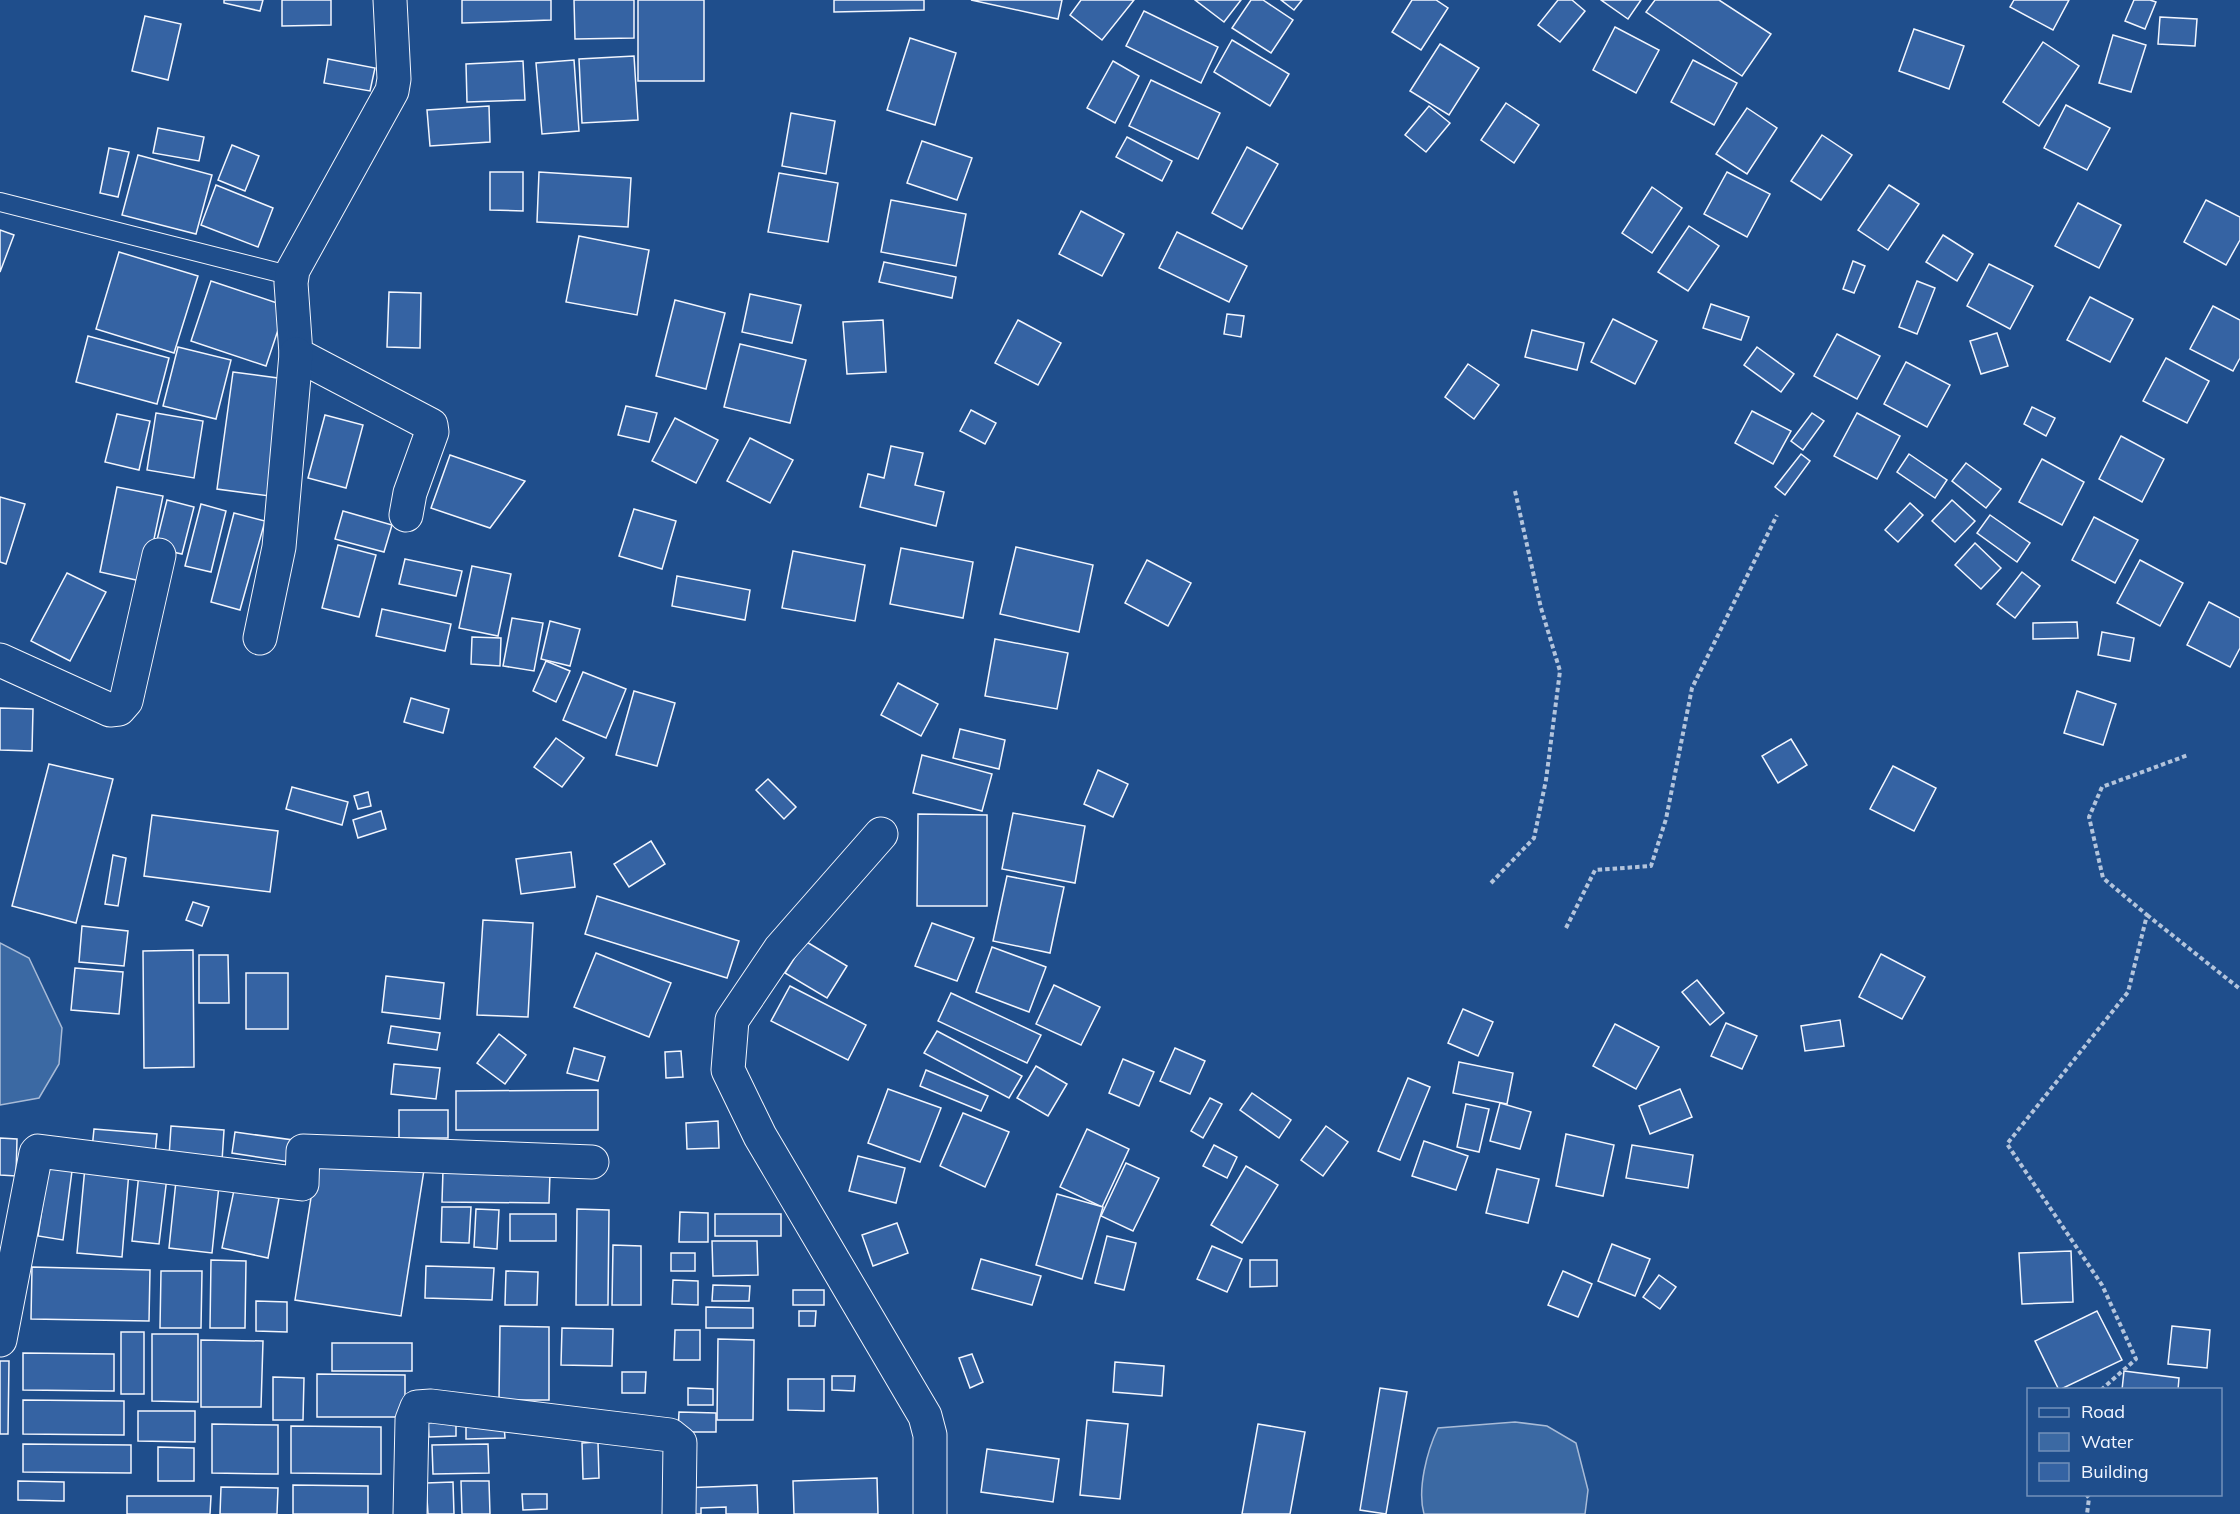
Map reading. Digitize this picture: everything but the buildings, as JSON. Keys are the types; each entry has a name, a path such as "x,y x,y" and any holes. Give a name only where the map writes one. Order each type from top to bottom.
{"street":[{"path":"260,638 279,547 296,354 291,283 293,270 392,91 394,79 390,0"},
{"path":"296,354 431,425 432,432 410,493 406,515"},
{"path":"0,660 110,710 119,709 126,701 159,555"},
{"path":"881,834 780,949 732,1020 728,1070 760,1136 925,1416 930,1435 930,1514"},
{"path":"0,1340 38,1151 302,1184 303,1151 592,1162"},
{"path":"410,1514 412,1420 417,1407 431,1406 670,1435 680,1443 679,1514"}],"lane":[{"path":"0,202 292,276"}],"path":[{"path":"1491,883 1534,838 1546,780 1560,671 1541,608 1515,491"},
{"path":"1566,928 1595,870 1651,866 1666,819 1692,688 1777,515"},
{"path":"2188,755 2102,787 2089,817 2103,878 2240,990"},
{"path":"2103,1388 2136,1359 2102,1285 2007,1144 2128,992 2147,915"},
{"path":"2087,1514 2088,1496"}],"water":[{"path":"0,943 29,958 62,1028 59,1064 39,1098 0,1105"},
{"path":"1515,1422 1547,1426 1576,1443 1588,1490 1585,1514 1424,1514 1422,1482 1430,1448 1438,1428"}]}
